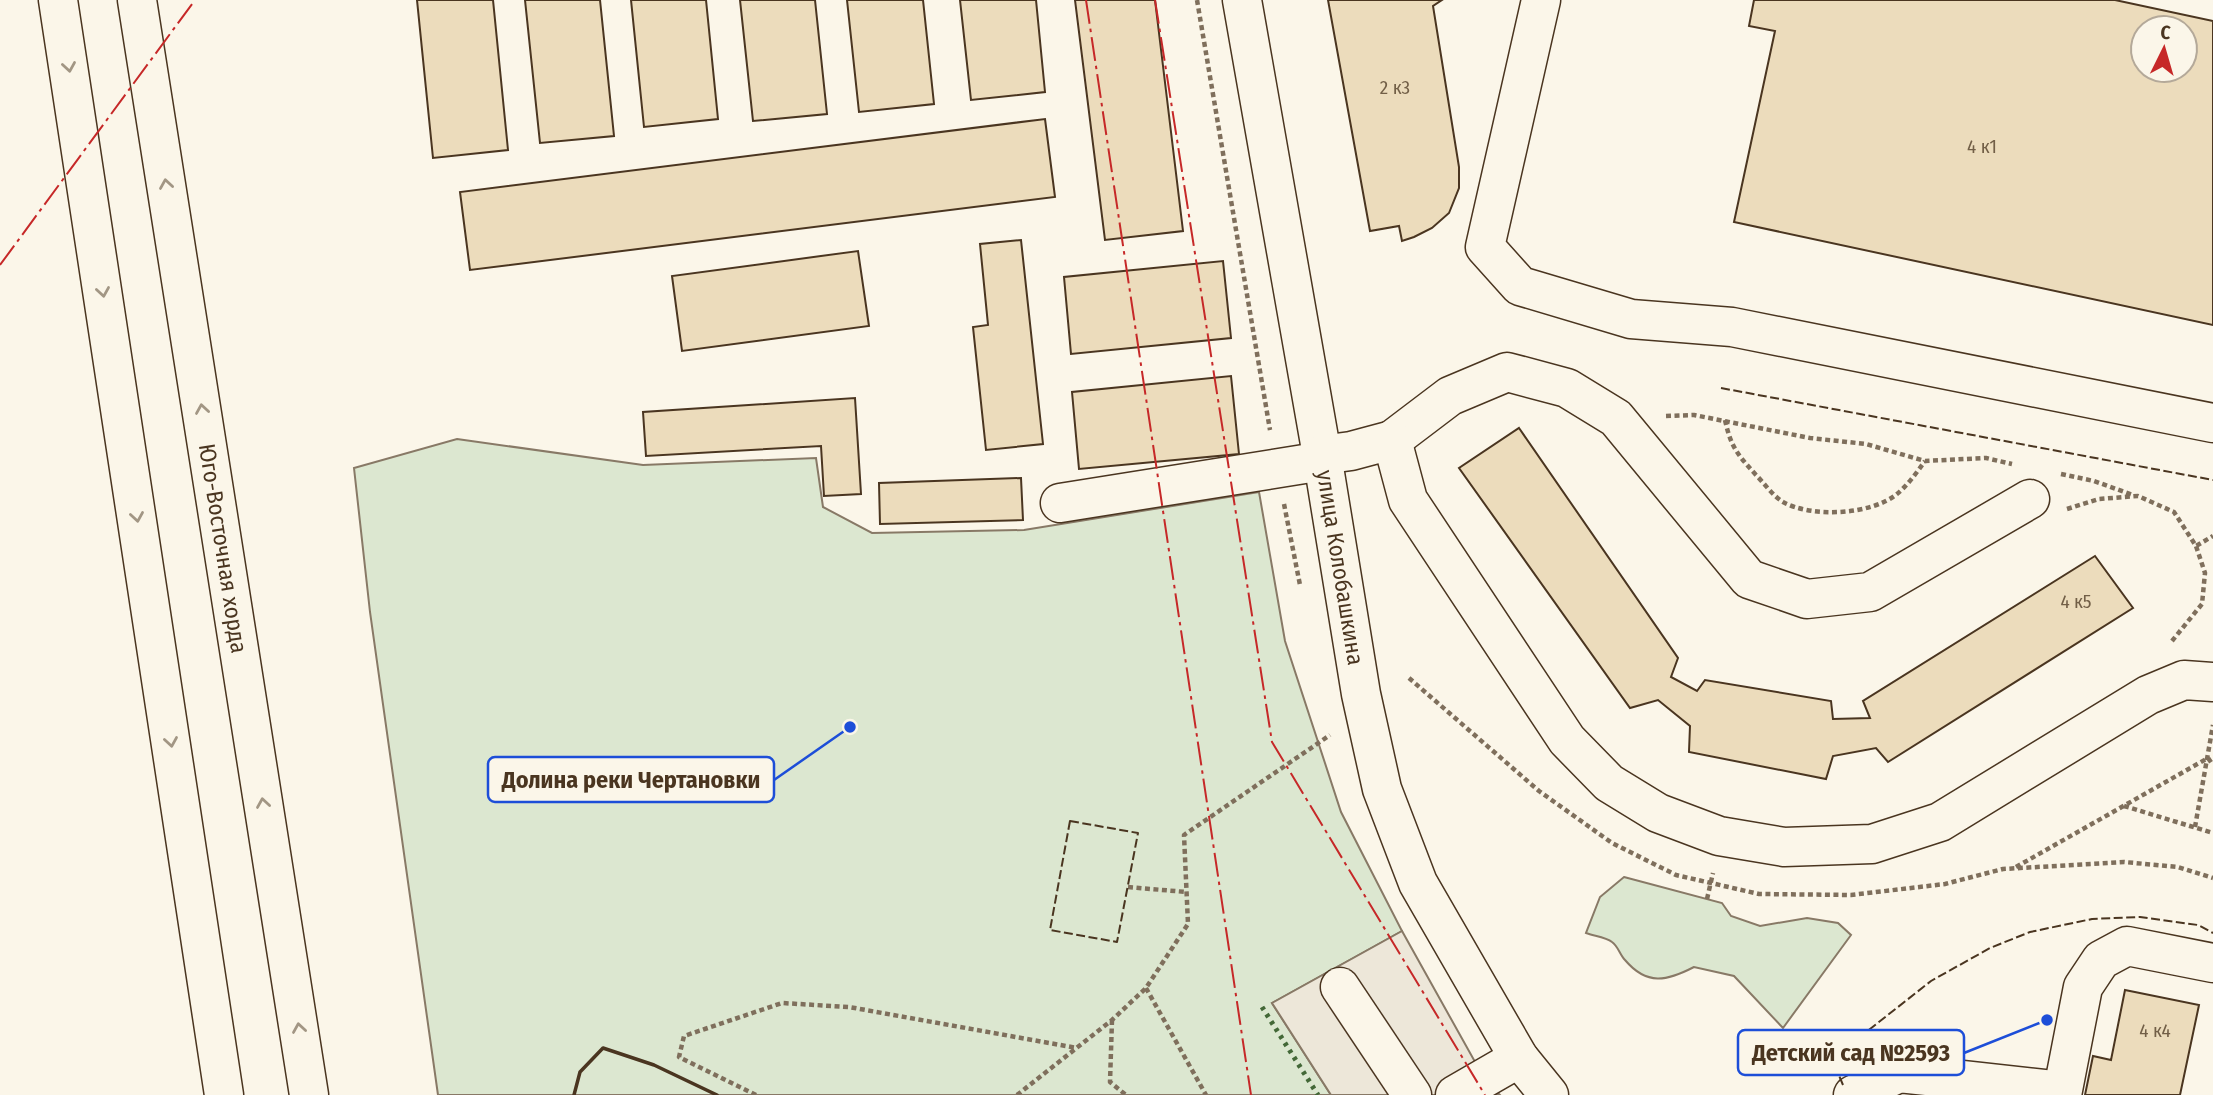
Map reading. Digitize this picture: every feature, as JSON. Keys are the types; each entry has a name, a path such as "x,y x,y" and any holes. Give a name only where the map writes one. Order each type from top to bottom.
{"main road":[{"path":"58,0 224,1095"},
{"name":"Юго-Восточная хорда","path":"137,0 309,1095"},
{"name":"улица Колобашкина","path":"1242,0 1360,694 1382,789 1418,883 1519,1058 1549,1095"},
{"path":"1541,0 1485,247 1520,286 1632,319 1732,327 2213,423"},
{"path":"1060,503 1322,458 1392,440 1450,396 1507,372 1567,388 1616,418 1749,579 1807,599 1870,592 2047,496"},
{"path":"1392,440 1408,500 1567,740 1609,783 1658,813 1719,836 1784,847 1872,844 1940,822 2148,695 2184,680 2213,682"},
{"path":"1853,1095 1899,1073 2062,1093 2083,987 2101,960 2127,946 2213,963"},
{"path":"1340,987 1412,1095"},
{"path":"1455,1095 1519,1058"}],"path":[{"path":"1616,418 1694,415 1810,438 1866,444 1926,461 1986,458 2013,464"},
{"path":"1725,420 1730,444 1745,463 1780,501 1804,511 1841,511 1874,507 1896,494 1926,461"},
{"path":"2047,496 2094,481 2174,512 2196,545 2205,573 2202,604 2169,644"},
{"path":"2047,496 2067,509 2099,499 2137,496"},
{"path":"2196,545 2213,536"},
{"path":"2195,827 2213,725"},
{"path":"1017,1095 1112,1020 1146,988 1188,924 1184,835 1331,735"},
{"path":"2208,758 2213,765"},
{"path":"2013,869 2208,758"},
{"path":"2123,806 2213,833"},
{"path":"1128,887 1186,892"},
{"path":"1146,988 1206,1095"},
{"path":"755,1095 678,1057 684,1036 782,1003 849,1007 1077,1048"},
{"path":"1112,1020 1110,1082 1126,1095"}],"green space":[{"path":"457,439 643,465 816,458 823,507 872,533 1024,530 1259,492 1285,641 1341,812 1402,931 1272,1003 1331,1095 438,1095 370,612 354,468"},
{"path":"1624,877 1722,903 1731,916 1760,926 1807,918 1838,923 1851,935 1783,1028 1734,976 1694,967 1666,978 1649,977 1633,968 1612,942 1586,933 1600,897"}],"shaded area":[{"path":"1402,931 1484,1078 1500,1095 1331,1095 1272,1003"}],"building":[{"path":"417,0 493,0 508,150 433,158"},
{"path":"525,0 600,0 614,136 540,143"},
{"path":"631,0 706,0 718,119 644,127"},
{"path":"740,0 815,0 827,114 753,121"},
{"path":"847,0 923,0 934,104 859,112"},
{"path":"960,0 1036,0 1045,92 971,100"},
{"path":"1075,0 1155,0 1183,231 1105,240"},
{"path":"1328,0 1442,0 1433,6 1459,167 1459,188 1449,213 1432,228 1414,237 1402,241 1399,226 1370,231"},
{"path":"1754,0 2115,0 2180,14 2129,14 2129,84 2199,84 2199,18 2213,21 2213,325 1734,222 1775,31 1749,26"},
{"path":"1045,119 1055,197 470,270 460,192"},
{"path":"1021,240 1043,444 986,450 973,327 988,325 980,244"},
{"path":"858,251 869,326 682,351 672,276"},
{"path":"1223,261 1231,338 1071,354 1064,277"},
{"path":"1231,376 1239,454 1079,469 1072,392"},
{"path":"855,398 861,494 824,496 821,446 646,456 643,412"},
{"path":"1519,428 1678,658 1671,677 1697,691 1705,680 1831,701 1833,719 1870,718 1863,701 2095,556 2133,608 1888,762 1876,748 1833,756 1826,779 1689,752 1690,726 1658,700 1630,708 1459,468"},
{"path":"1021,478 1023,520 880,524 879,483"},
{"path":"2125,990 2199,1005 2180,1095 2085,1095 2093,1056 2111,1060"}],"hedge":[{"path":"1262,1007 1318,1095"}],"fence":[{"path":"1721,388 2213,480"},
{"path":"1070,821 1138,833 1117,942 1050,930 1070,821"},
{"path":"1843,1085 1832,1059 1931,981 1990,948 2030,932 2092,919 2140,917 2198,925 2213,933"}],"wall":[{"path":"574,1095 580,1072 603,1048 654,1065 717,1095"}],"power":[{"path":"0,265 195,0"},
{"path":"1086,0 1251,1095"},
{"path":"1155,0 1272,742 1485,1095"}],"place":[{"name":"Долина реки Чертановки","path":"850,727"},
{"name":"Детский сад №2593","path":"2047,1020"}]}
